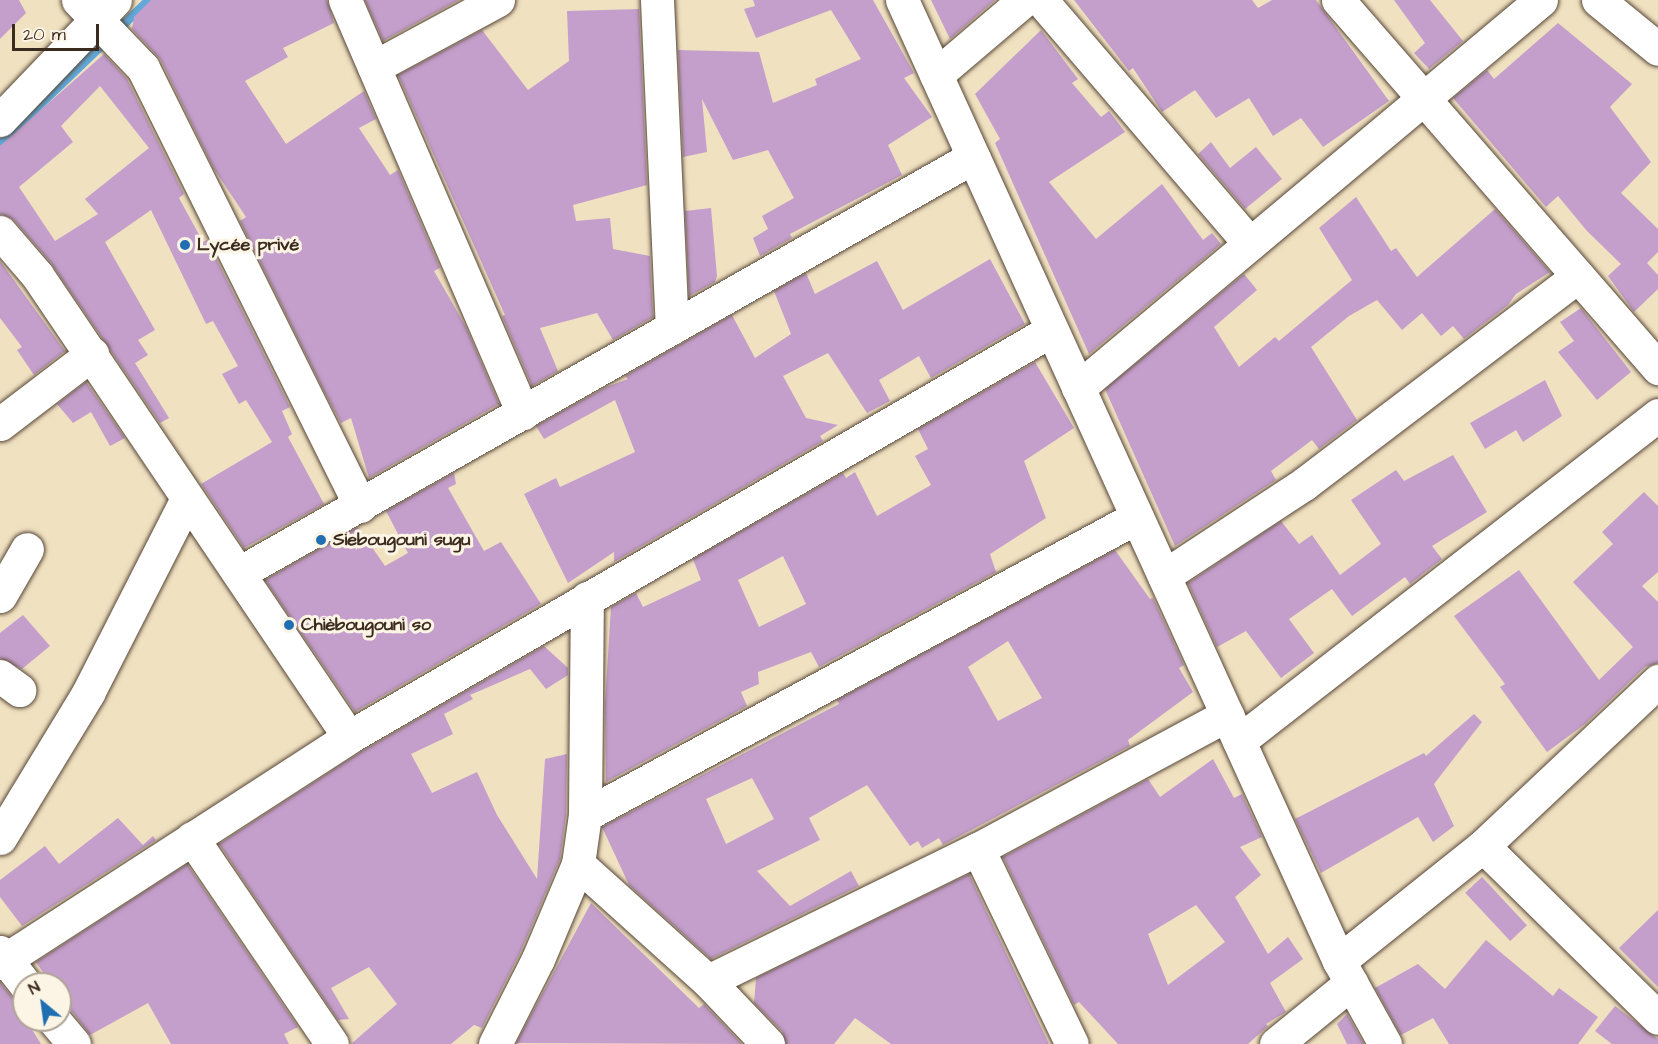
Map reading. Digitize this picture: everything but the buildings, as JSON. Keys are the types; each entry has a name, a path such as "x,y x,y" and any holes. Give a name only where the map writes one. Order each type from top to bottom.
{"street":[{"path":"345,0 523,413"},
{"path":"374,67 498,0"},
{"path":"657,0 672,328"},
{"path":"902,0 1345,972 1385,1044"},
{"path":"936,75 1024,0"},
{"path":"1041,0 1250,244"},
{"path":"1338,0 1658,368"},
{"path":"1078,388 1541,0"},
{"path":"1598,0 1658,49"},
{"path":"0,120 96,6 143,69 360,506"},
{"path":"239,573 973,157"},
{"path":"0,232 37,275 92,354 187,499 349,737"},
{"path":"1164,576 1304,484 1578,276"},
{"path":"8,965 192,838 349,737 1052,330"},
{"path":"0,424 92,354"},
{"path":"708,981 1233,728 1658,414"},
{"path":"0,838 88,693 187,499"},
{"path":"585,815 1137,517"},
{"path":"0,596 27,549"},
{"path":"495,1044 538,959 578,864 585,815 587,598"},
{"path":"1276,1044 1345,972 1484,846 1658,681"},
{"path":"192,838 332,1044"},
{"path":"1484,846 1658,1018"},
{"path":"978,849 1072,1044"},
{"path":"578,864 708,981 768,1044"},
{"path":"64,1032 74,1044"}],"waterway":[{"path":"0,142 148,0"}],"place":[{"name":"Lycée privé","path":"185,245"},
{"name":"Siebougouni sugu","path":"321,540"},
{"name":"Chièbougouni so","path":"289,625"}]}
